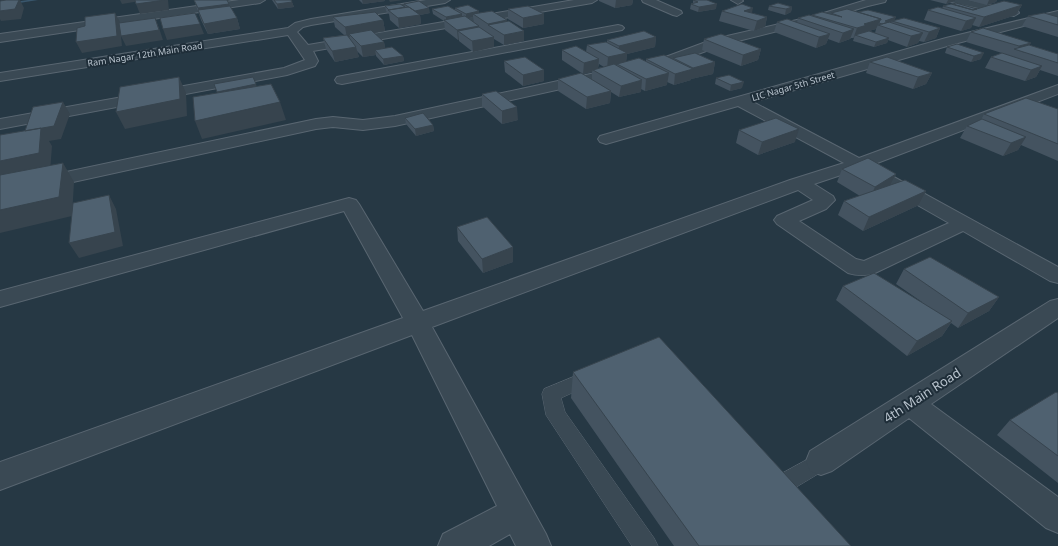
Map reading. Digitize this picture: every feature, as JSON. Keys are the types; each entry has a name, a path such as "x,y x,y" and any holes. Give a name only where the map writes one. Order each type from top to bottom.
{"street":[{"path":"0,38 260,0"},
{"name":"Ram Nagar 12th Main Road","path":"0,77 291,31 299,25 311,22 445,0"},
{"path":"305,49 562,2 592,0"},
{"path":"647,0 677,13"},
{"path":"0,192 316,124 333,122 363,125 395,121 664,62 718,42 818,18 866,3 881,0"},
{"path":"955,0 1036,18 1058,25"},
{"path":"562,2 586,13"},
{"path":"990,7 1011,2"},
{"name":"LIC Nagar 5th Street","path":"740,101 1036,18 1058,14"},
{"path":"342,80 622,30 599,19"},
{"path":"0,124 303,67 310,64 312,60 291,31"},
{"path":"661,50 676,57"},
{"path":"0,476 800,183 858,164 1058,89"},
{"path":"606,139 740,101"},
{"name":"LIC Nagar 5th Street","path":"740,101 858,164 1058,276"},
{"path":"800,183 826,200 819,205 784,220 856,268 867,268 964,224"},
{"path":"0,299 350,204 418,323 534,546"},
{"name":"4th Main Road","path":"821,461 1058,307"},
{"path":"910,403 1058,517"},
{"path":"455,546 517,513"}],"lane":[{"path":"606,371 551,394 554,408 556,415 646,546"},
{"name":"4th Main Road","path":"802,500 781,477 821,461"}],"building":[{"path":"19,0 15,9 0,11 0,1"},
{"path":"135,0 165,0 136,4"},
{"path":"194,0 227,0 229,4 198,8"},
{"path":"274,0 291,0 292,2 277,4"},
{"path":"693,0 707,0 717,4 699,7 691,4 698,2"},
{"path":"419,1 429,8 415,11 404,4"},
{"path":"1004,1 1022,5 984,17 943,6 951,4 973,10"},
{"path":"778,3 792,7 786,9 769,6"},
{"path":"956,3 977,9 973,10 953,4"},
{"path":"400,4 405,7 389,10 385,6"},
{"path":"742,4 753,8 744,11 767,17 757,21 722,11"},
{"path":"468,5 479,11 466,14 455,8"},
{"path":"230,6 237,18 204,24 198,10"},
{"path":"448,6 462,14 446,17 432,9"},
{"path":"528,6 544,14 523,18 508,9"},
{"path":"409,7 420,15 398,18 388,10"},
{"path":"938,7 976,18 966,21 928,10"},
{"path":"847,9 881,19 864,24 867,25 857,28 812,15 822,12 842,17 831,13"},
{"path":"868,10 896,17 885,21 889,22 882,24 879,23 881,19 858,12"},
{"path":"492,11 507,20 488,24 473,14"},
{"path":"375,12 383,20 345,27 333,17"},
{"path":"115,13 117,36 76,42 77,28 85,26 85,17"},
{"path":"195,13 200,24 163,29 160,18"},
{"path":"1044,13 1058,17 1058,25 1028,16"},
{"path":"809,15 854,29 843,33 798,18"},
{"path":"465,16 479,26 457,30 444,20"},
{"path":"155,18 159,30 121,36 119,23"},
{"path":"904,18 940,28 929,32 892,21"},
{"path":"787,19 830,34 819,37 777,22"},
{"path":"509,21 524,31 504,35 488,25"},
{"path":"889,22 923,33 911,36 878,25"},
{"path":"479,27 494,37 472,41 458,31"},
{"path":"983,28 1031,43 1019,46 971,32"},
{"path":"371,30 384,42 361,46 349,34"},
{"path":"644,31 656,37 619,46 607,40"},
{"path":"869,31 889,38 876,42 855,35"},
{"path":"721,34 761,49 743,55 704,39"},
{"path":"347,35 356,47 332,51 323,38"},
{"path":"606,42 627,53 608,57 587,45"},
{"path":"957,44 984,53 974,56 947,47"},
{"path":"1029,45 1058,54 1058,63 1014,49"},
{"path":"576,46 599,59 584,63 562,50"},
{"path":"392,47 403,56 383,59 375,50"},
{"path":"695,53 715,62 693,68 673,58"},
{"path":"1002,53 1042,66 1031,70 991,57"},
{"path":"664,55 693,69 675,74 646,59"},
{"path":"525,57 544,70 523,75 504,61"},
{"path":"887,57 932,73 918,77 870,62"},
{"path":"639,58 669,73 646,79 617,64"},
{"path":"614,64 642,80 621,86 593,70"},
{"path":"581,73 611,91 587,97 558,79"},
{"path":"729,75 744,82 731,85 716,78"},
{"path":"179,77 180,99 116,112 120,87"},
{"path":"253,77 256,84 217,92 214,84"},
{"path":"271,84 280,102 195,121 193,97"},
{"path":"496,91 517,107 502,111 482,94"},
{"path":"1026,98 1058,109 1058,144 984,114"},
{"path":"63,102 54,126 25,131 33,107"},
{"path":"423,113 433,125 415,129 405,118"},
{"path":"776,118 799,129 762,142 739,130"},
{"path":"982,119 1026,137 1011,143 967,126"},
{"path":"41,128 39,153 0,161 0,135"},
{"path":"868,158 896,174 875,187 842,169"},
{"path":"63,163 59,197 0,210 0,175"},
{"path":"905,180 926,191 869,217 844,201"},
{"path":"109,195 115,232 69,243 73,203"},
{"path":"487,217 513,247 482,259 457,227"},
{"path":"930,257 999,297 968,313 904,269"},
{"path":"874,273 952,321 917,341 843,286"},
{"path":"659,337 851,546 699,546 573,372"},
{"path":"1056,392 1058,393 1058,456 1010,420"}],"waterway":[{"path":"0,5 36,0"}]}
